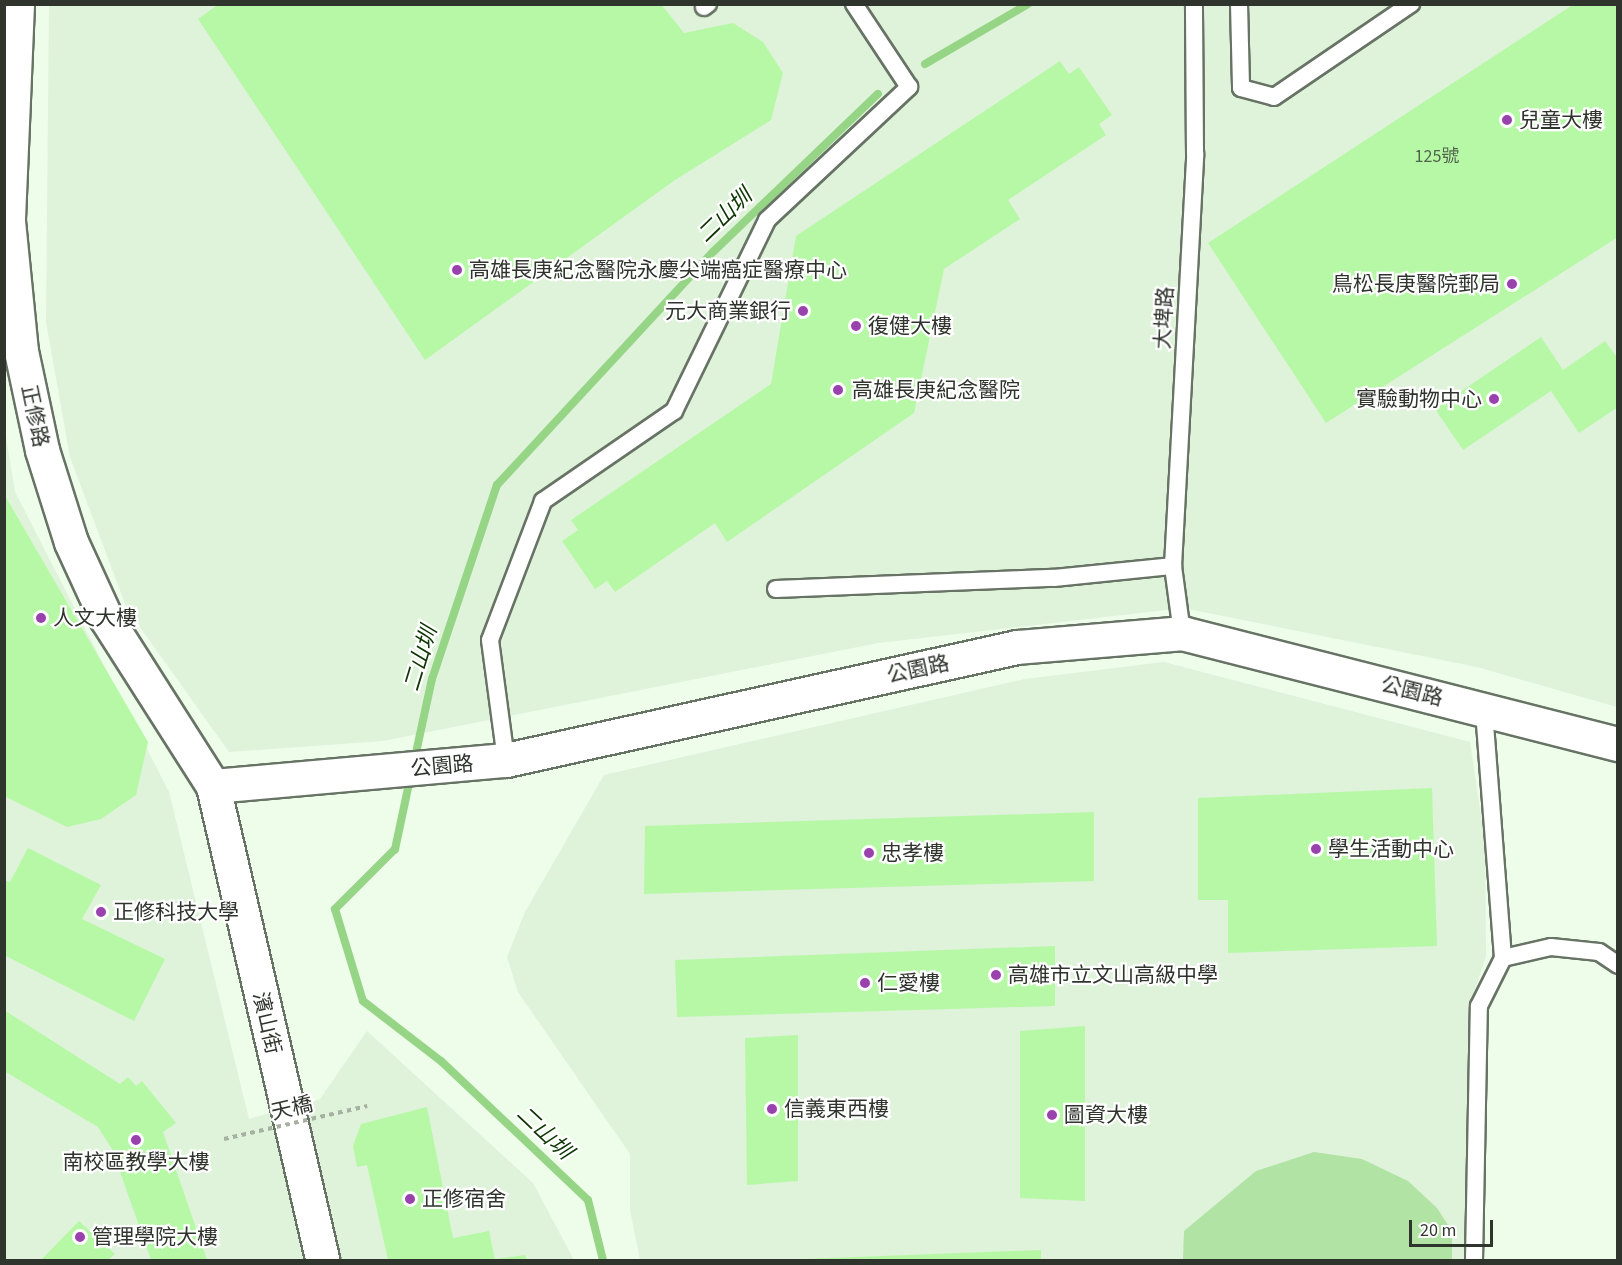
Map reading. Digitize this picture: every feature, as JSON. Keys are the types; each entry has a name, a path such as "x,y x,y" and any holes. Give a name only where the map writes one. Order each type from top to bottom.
{"street":[{"name":"正修路","path":"17,4 9,221 21,351 42,450 71,542 106,618 213,786"},
{"name":"公園路","path":"213,786 506,760 1017,647 1182,633 1617,744"},
{"name":"濱山街","path":"213,786 322,1260"}],"lane":[{"path":"506,760 490,640 543,501 674,411 767,220 909,87 854,4"},
{"name":"大埤路","path":"1182,633 1173,566 1195,154 1194,4"},
{"path":"1239,4 1241,88 1274,97 1411,4"},
{"path":"776,589 1054,578 1173,566"},
{"path":"1474,1260 1479,1006 1503,958 1484,710"},
{"path":"1503,958 1551,946 1599,952 1617,965"}],"path":[{"name":"天橋","path":"224,1139 367,1106"}],"shaded area":[{"name":"高雄長庚紀念醫院","path":"49,5 1617,5 1617,707 1477,667 1183,608 878,643 383,741 229,752 127,609 70,457 46,322"},
{"name":"正修科技大學","path":"4,424 15,492 169,792 249,1119 320,1099 367,1031 533,1183 574,1260 5,1260"},
{"name":"高雄市立文山高級中學","path":"1164,662 1470,742 1485,843 1486,956 1471,1001 1465,1260 640,1260 630,1210 630,1154 518,992 507,957 525,912 604,775 1025,679"}],"green space":[{"path":"1314,1152 1362,1159 1408,1181 1437,1208 1452,1231 1452,1260 1183,1260 1184,1231 1256,1171"}],"building":[{"name":"高雄長庚紀念醫院永慶尖端癌症醫療中心","path":"219,4 661,4 684,33 733,23 763,42 783,73 771,120 675,180 425,360 198,19"},
{"name":"兒童大樓","path":"1574,4 1618,4 1618,237 1326,423 1208,243"},
{"name":"復健大樓","path":"1060,61 1069,74 1079,67 1112,115 1099,124 1106,135 1008,200 1020,219 944,269 914,413 727,542 715,523 615,592 607,581 595,589 562,541 578,530 571,520 771,384 796,236"},
{"name":"實驗動物中心","path":"1541,337 1563,370 1605,341 1618,359 1618,407 1579,433 1551,391 1463,450 1435,409"},
{"name":"人文大樓","path":"4,494 148,742 136,795 101,819 67,827 4,796"},
{"name":"學生活動中心","path":"1432,788 1437,946 1228,953 1228,900 1198,900 1198,798"},
{"name":"忠孝樓","path":"1094,812 1094,881 644,894 645,826"},
{"path":"28,848 101,885 82,919 165,959 134,1021 4,955 4,880 10,882"},
{"name":"仁愛樓","path":"1055,946 1055,1006 677,1017 675,960"},
{"name":"南校區教學大樓","path":"4,1010 120,1084 128,1077 136,1086 142,1081 176,1123 163,1132 207,1260 151,1260 112,1149 98,1127 4,1071"},
{"name":"圖資大樓","path":"1085,1026 1085,1201 1020,1198 1020,1031"},
{"name":"信義東西樓","path":"798,1035 798,1181 747,1185 745,1038"},
{"name":"正修宿舍","path":"427,1107 453,1238 489,1231 495,1260 388,1260 367,1165 357,1167 353,1146 361,1124"},
{"name":"管理學院大樓","path":"79,1221 115,1254 108,1260 41,1260"},
{"path":"1041,1250 1041,1260 804,1260 804,1259"},
{"path":"525,1255 527,1260 495,1259"}],"waterway":[{"name":"二山圳","path":"925,64 1028,4"},
{"name":"二山圳","path":"414,762 432,679 497,485 714,251 878,94"},
{"name":"二山圳","path":"411,774 395,849 335,909 363,1001 441,1061 588,1200 603,1260"}],"place":[{"name":"兒童大樓","path":"1507,120"},
{"name":"高雄長庚紀念醫院永慶尖端癌症醫療中心","path":"457,270"},
{"name":"鳥松長庚醫院郵局","path":"1512,284"},
{"name":"元大商業銀行","path":"803,311"},
{"name":"復健大樓","path":"856,326"},
{"name":"高雄長庚紀念醫院","path":"838,390"},
{"name":"實驗動物中心","path":"1494,399"},
{"name":"人文大樓","path":"41,618"},
{"name":"學生活動中心","path":"1316,849"},
{"name":"忠孝樓","path":"869,853"},
{"name":"正修科技大學","path":"101,912"},
{"name":"高雄市立文山高級中學","path":"996,975"},
{"name":"仁愛樓","path":"865,983"},
{"name":"信義東西樓","path":"772,1109"},
{"name":"圖資大樓","path":"1052,1115"},
{"name":"南校區教學大樓","path":"136,1140"},
{"name":"正修宿舍","path":"410,1199"},
{"name":"管理學院大樓","path":"80,1237"}]}
